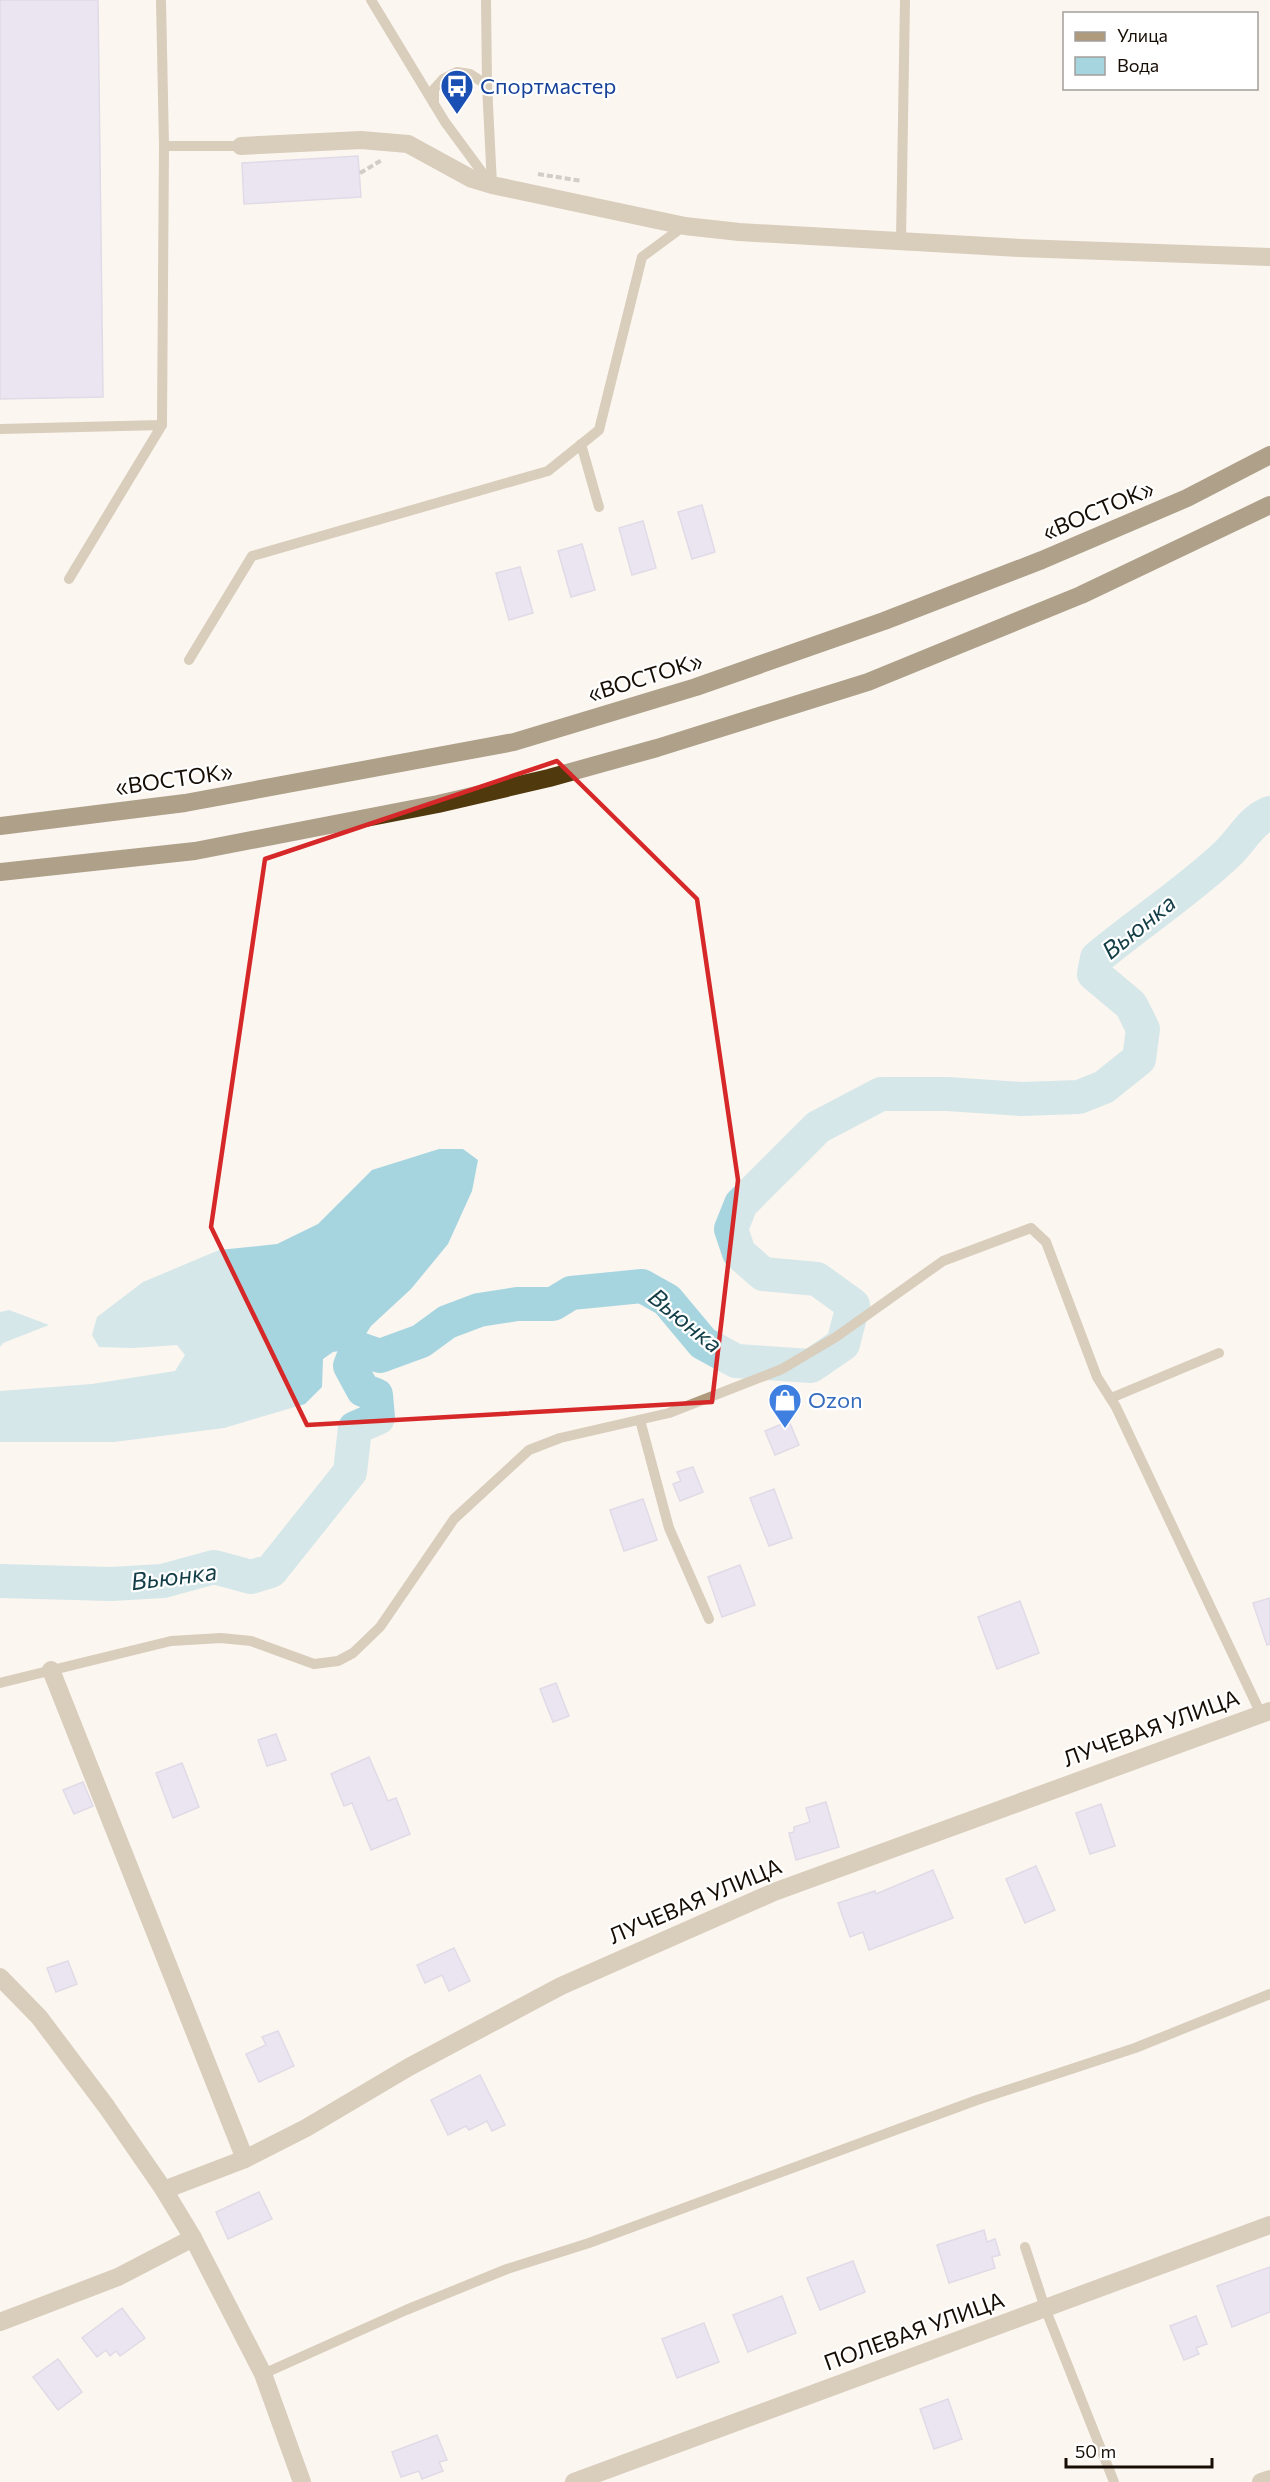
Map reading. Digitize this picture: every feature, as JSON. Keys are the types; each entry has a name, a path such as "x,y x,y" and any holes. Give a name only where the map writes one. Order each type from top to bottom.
{"highway":[{"name":"«ВОСТОК»","path":"0,826 185,803 514,742 696,687 884,621 1094,538 1187,498 1270,455"},
{"path":"0,872 93,864 207,849 438,804 549,778 657,748 868,682 1082,595 1270,505"}],"street":[{"path":"241,146 361,140 408,144 462,174 492,185 685,226 739,232 1020,248 1270,257"},
{"path":"51,1670 245,2159"},
{"name":"ЛУЧЕВАЯ УЛИЦА","path":"164,2190 245,2159 306,2128 409,2067 561,1986 764,1897 1265,1713"},
{"path":"2,1982 39,2017 106,2106 164,2190 193,2238 263,2374 302,2482"},
{"name":"ПОЛЕВАЯ УЛИЦА","path":"574,2482 1270,2225"},
{"path":"0,2322 118,2277 193,2238"},
{"path":"1261,2482 1270,2479"}],"lane":[{"path":"69,579 162,425 164,146 161,0"},
{"path":"371,0 445,122 492,185"},
{"path":"486,0 492,185"},
{"path":"901,240 905,0"},
{"path":"434,104 434,89 443,79 457,72 470,74 487,85"},
{"path":"164,146 241,146"},
{"path":"189,660 252,556 548,471 599,430 642,257 685,226"},
{"path":"0,429 162,425"},
{"path":"581,444 599,507"},
{"path":"0,1683 171,1641 221,1638 251,1641 314,1664 338,1661 353,1653 380,1627 454,1519 529,1450 560,1438 669,1413 782,1369 836,1337 943,1262 1031,1228 1046,1242 1097,1377 1111,1398 1265,1713"},
{"path":"1111,1398 1219,1353"},
{"path":"640,1420 669,1528 709,1619"},
{"path":"263,2374 406,2310 507,2269 589,2243 977,2100 1135,2048 1270,1994"},
{"path":"1025,2247 1045,2308 1114,2482"}],"highlighted area":[{"path":"557,761 697,899 738,1180 712,1402 307,1425 211,1227 265,859"}],"water":[{"path":"439,1149 463,1149 478,1160 472,1191 448,1244 411,1289 371,1326 357,1348 333,1352 323,1359 322,1387 305,1404 224,1428 114,1442 0,1442 0,1391 92,1384 175,1371 185,1355 177,1345 133,1348 99,1347 92,1335 97,1317 143,1282 219,1250 277,1244 318,1224 372,1170"},
{"path":"9,1310 49,1325 3,1343 0,1347 0,1312"}],"building":[{"path":"0,0 98,0 103,397 0,399"},
{"path":"358,156 361,197 244,204 242,163"},
{"path":"702,505 715,552 692,559 678,512"},
{"path":"643,521 656,568 632,575 619,528"},
{"path":"582,544 595,590 571,597 558,551"},
{"path":"520,567 533,613 509,620 496,573"},
{"path":"789,1421 799,1445 775,1455 765,1431"},
{"path":"693,1467 703,1492 680,1501 673,1484 681,1481 677,1472"},
{"path":"774,1489 792,1538 769,1546 750,1498"},
{"path":"643,1499 657,1540 624,1551 610,1510"},
{"path":"740,1565 755,1605 722,1617 708,1577"},
{"path":"1270,1598 1270,1644 1267,1645 1253,1603"},
{"path":"1020,1601 1039,1653 997,1669 978,1617"},
{"path":"556,1683 569,1716 553,1722 540,1689"},
{"path":"276,1734 286,1760 267,1766 258,1740"},
{"path":"369,1757 388,1801 396,1798 410,1834 371,1850 352,1803 344,1806 331,1774"},
{"path":"182,1763 199,1807 173,1818 156,1773"},
{"path":"83,1782 93,1806 74,1814 63,1790"},
{"path":"826,1802 839,1847 796,1860 789,1833 794,1832 794,1827 810,1822 806,1808"},
{"path":"1101,1804 1115,1846 1090,1854 1076,1813"},
{"path":"1036,1866 1055,1910 1025,1923 1006,1879"},
{"path":"933,1870 953,1918 869,1950 863,1932 850,1937 838,1903 875,1891 876,1894"},
{"path":"454,1948 470,1981 449,1991 442,1975 425,1983 417,1965"},
{"path":"68,1961 77,1984 56,1992 47,1968"},
{"path":"278,2031 294,2066 259,2082 246,2054 266,2045 262,2037"},
{"path":"480,2075 505,2125 492,2131 487,2121 469,2130 466,2126 448,2135 431,2100"},
{"path":"259,2192 272,2219 228,2239 216,2212"},
{"path":"984,2230 987,2242 995,2239 1000,2255 992,2257 995,2268 949,2283 937,2245"},
{"path":"853,2261 865,2292 820,2310 807,2278"},
{"path":"1270,2267 1270,2312 1232,2327 1217,2286"},
{"path":"782,2296 796,2333 748,2352 733,2315"},
{"path":"122,2308 145,2338 120,2356 116,2351 110,2356 106,2350 97,2357 82,2338"},
{"path":"1196,2316 1207,2344 1196,2348 1199,2354 1184,2360 1170,2326"},
{"path":"704,2323 719,2362 677,2378 662,2339"},
{"path":"58,2359 82,2392 58,2410 33,2377"},
{"path":"948,2399 962,2439 934,2449 920,2409"},
{"path":"437,2435 447,2460 439,2462 443,2471 422,2479 419,2471 401,2477 392,2452"}],"waterway":[{"name":"Вьюнка","path":"0,1581 111,1584 163,1581 214,1567 251,1577 271,1571 350,1472 355,1428 378,1418 376,1395 363,1390 350,1366 357,1348 380,1356 421,1341 447,1322 479,1310 517,1304 553,1304 571,1293 642,1286 667,1300 703,1343 736,1361 811,1366 843,1344 853,1305 817,1279 763,1274 739,1253 731,1229 741,1204 818,1127 881,1094 947,1094 1021,1099 1079,1097 1104,1087 1139,1059 1143,1029 1131,1005 1094,974 1097,958 1196,881 1227,854 1257,820 1270,813"}],"place":[{"name":"Спортмастер","path":"457,115"},
{"name":"Ozon","path":"785,1429"}]}
